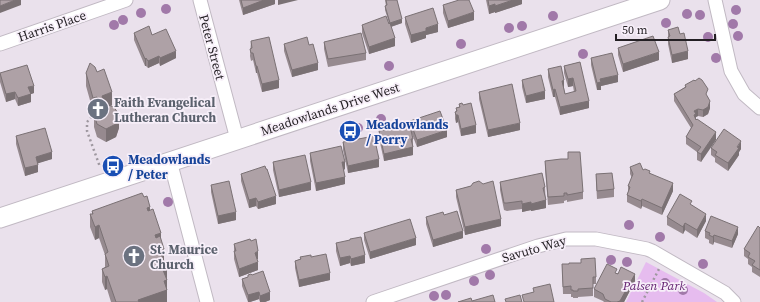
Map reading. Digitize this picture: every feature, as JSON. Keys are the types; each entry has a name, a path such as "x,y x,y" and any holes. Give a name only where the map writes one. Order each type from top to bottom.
{"main road":[{"name":"Meadowlands Drive West","path":"0,218 660,0"}],"street":[{"name":"Harris Place","path":"0,44 126,0"},
{"name":"Peter Street","path":"200,0 237,139"},
{"path":"715,0 732,71 744,94 760,108"},
{"path":"170,161 207,302"},
{"name":"Savuto Way","path":"373,302 538,246 566,239 596,239 646,249 725,293 734,302"}],"path":[{"path":"95,113 87,122 87,131 100,167"},
{"path":"642,302 665,259"}],"green space":[{"name":"Palsen Park","path":"646,262 704,293 717,302 626,302"}],"building":[{"path":"0,0 15,0 0,6"},
{"path":"241,0 264,0 243,8"},
{"path":"386,0 397,0 402,19 390,23 385,6 387,5"},
{"path":"459,0 469,0 474,12 448,21 443,5"},
{"path":"488,0 513,0 495,6 495,4 489,6"},
{"path":"433,8 438,24 426,28 426,31 411,35 405,17"},
{"path":"386,16 395,38 369,47 362,25"},
{"path":"149,26 152,35 166,29 176,51 160,58 159,56 148,61 146,58 145,59 134,33"},
{"path":"678,27 680,34 684,33 688,51 672,55 668,30"},
{"path":"361,33 366,53 328,59 324,42"},
{"path":"653,36 659,52 623,64 618,48"},
{"path":"269,37 279,80 262,84 253,53 251,53 251,41"},
{"path":"307,37 309,45 313,44 318,63 292,70 284,44"},
{"path":"612,53 618,75 600,79 601,82 597,83 591,58"},
{"path":"580,62 589,101 560,107 555,89 553,90 548,69 561,66 565,94 576,91 573,78 568,79 564,66"},
{"path":"90,63 95,67 97,72 104,69 112,92 102,96 105,104 114,107 119,115 116,124 106,129 97,124 94,114 99,106 97,97 93,98 86,73"},
{"path":"27,65 34,86 28,87 31,94 18,98 15,92 6,94 0,73"},
{"path":"541,75 545,91 526,96 522,80"},
{"path":"699,78 708,89 706,94 710,101 708,107 703,110 698,109 694,111 696,114 694,115 696,120 697,119 716,132 701,154 697,152 701,147 686,137 693,125 674,94 686,87 685,85"},
{"path":"512,84 520,123 488,130 479,92"},
{"path":"462,103 463,105 471,103 476,125 461,129 458,115 456,115 455,112 457,111 456,108 460,107 459,104"},
{"path":"440,111 447,130 417,140 410,121"},
{"path":"409,122 413,139 411,139 413,147 384,154 379,131 390,129 390,126"},
{"path":"45,128 52,152 36,157 38,165 25,168 16,136"},
{"path":"724,129 741,141 737,147 739,148 728,163 715,155 717,152 711,148"},
{"path":"374,136 379,159 348,166 343,142"},
{"path":"341,146 345,162 342,162 345,177 316,183 310,153"},
{"path":"568,152 580,152 583,192 567,195 567,193 564,193 564,196 548,197 545,161 568,159"},
{"path":"305,155 311,182 279,190 273,162"},
{"path":"640,163 643,170 645,169 650,171 649,173 673,183 662,208 642,199 641,201 627,195 630,187 628,186 633,174 630,167"},
{"path":"265,166 276,196 258,202 256,198 249,200 241,174"},
{"path":"542,173 545,187 543,188 546,200 531,204 531,202 522,204 522,201 504,203 500,182"},
{"path":"612,173 614,189 597,191 596,174"},
{"path":"229,181 236,212 218,216 211,185"},
{"path":"479,181 483,184 493,181 501,219 465,227 456,190 471,186 473,183"},
{"name":"St. Maurice Church","path":"142,193 144,197 147,196 150,207 147,208 148,211 153,209 161,233 155,235 156,238 160,236 164,249 160,251 167,269 163,270 167,280 164,281 167,290 138,300 139,302 116,302 107,276 105,277 102,269 109,266 105,254 108,252 99,225 95,227 90,214 93,214 92,211"},
{"path":"680,194 692,201 690,204 706,214 697,230 685,223 683,227 667,217"},
{"path":"457,211 463,231 433,240 426,217 443,212 444,215"},
{"path":"711,216 738,227 732,241 714,235 713,237 709,235 710,233 705,231"},
{"path":"410,219 416,238 370,252 364,233"},
{"path":"758,226 760,228 760,270 752,265 755,261 748,257 750,253 744,249"},
{"path":"361,237 365,255 351,259 350,256 340,258 336,243"},
{"path":"250,239 251,241 256,239 258,251 255,253 258,262 239,269 234,251 236,251 234,244"},
{"path":"326,254 330,273 299,280 295,261 301,259 300,257 311,255 311,257"},
{"path":"595,258 596,277 593,277 593,288 578,289 578,291 573,291 571,290 571,286 563,287 562,264 581,263 581,259"},
{"path":"607,264 617,269 615,273 618,274 621,267 635,274 620,301 617,302 611,302 605,299 603,294 594,289"},
{"path":"263,271 270,292 260,296 259,292 248,295 242,279 248,277 248,275"},
{"path":"550,284 554,302 524,302 522,295 534,292 533,288"},
{"path":"493,295 495,302 458,302 471,298 472,301"},
{"path":"520,295 522,302 506,302 505,299"}],"place":[{"name":"Faith Evangelical Lutheran Church","path":"98,109"},
{"name":"Meadowlands / Perry","path":"350,131"},
{"name":"Meadowlands / Peter","path":"113,166"},
{"name":"St. Maurice Church","path":"134,256"}]}
